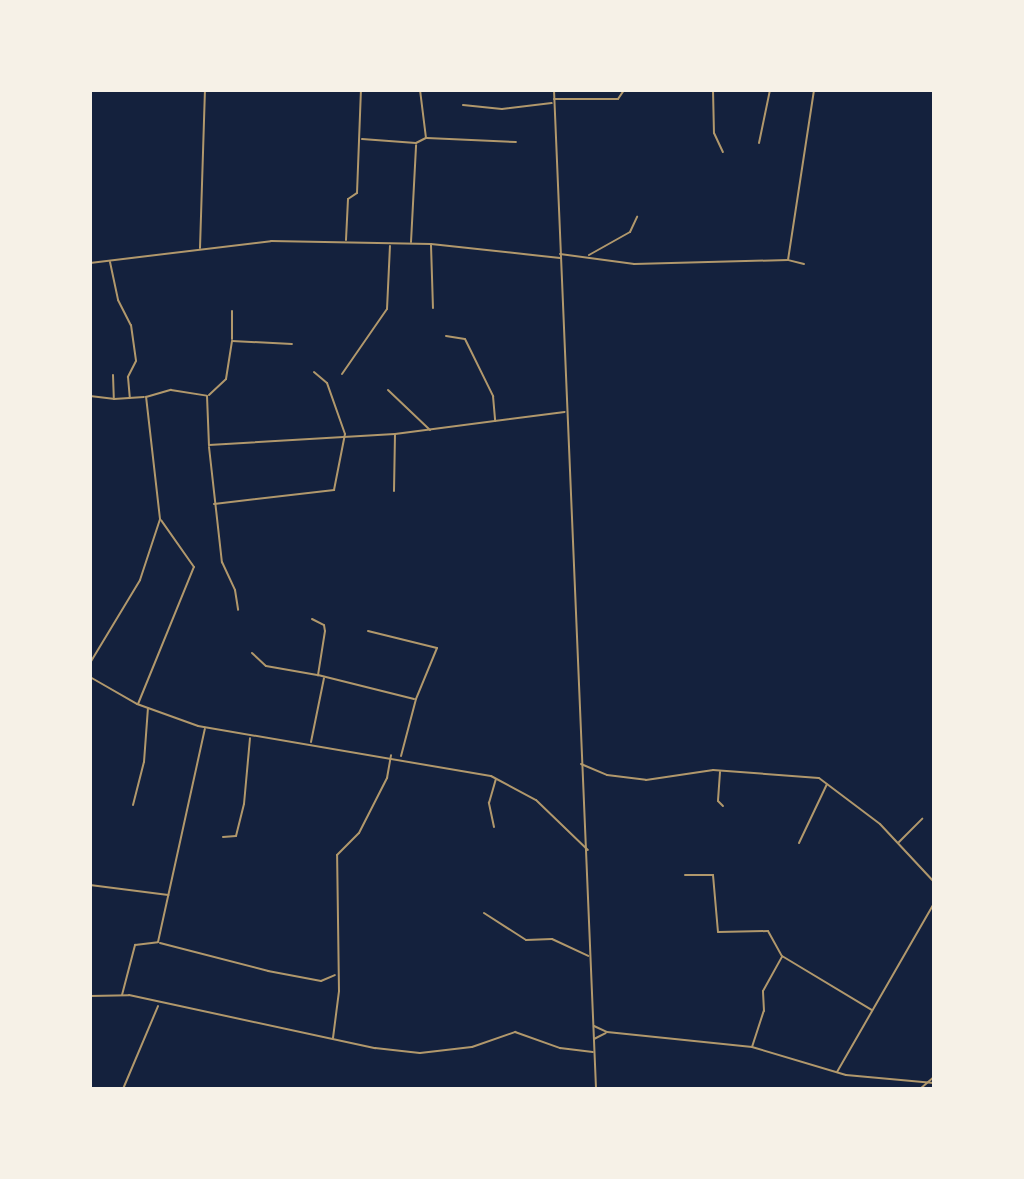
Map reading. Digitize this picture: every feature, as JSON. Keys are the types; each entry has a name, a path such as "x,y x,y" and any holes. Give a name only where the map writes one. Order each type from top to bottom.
{"street":[{"path":"200,249 205,90"},
{"path":"346,241 361,139 361,90"},
{"path":"420,90 426,138"},
{"path":"554,90 581,764 589,851 589,957 596,1089"},
{"path":"463,105 502,109 553,101 618,99 624,90"},
{"path":"713,90 714,133 723,152"},
{"path":"759,143 770,90"},
{"path":"788,260 814,90"},
{"path":"361,139 416,143 426,138 516,142"},
{"path":"411,244 416,143"},
{"path":"588,256 630,232 637,217"},
{"path":"90,263 271,241 346,241 390,246 431,244 560,258"},
{"path":"431,244 433,308"},
{"path":"342,374 387,309 390,246"},
{"path":"560,254 634,264 788,260 804,264"},
{"path":"110,261 118,300 131,325 136,361 128,377 130,398"},
{"path":"207,396 226,379 232,341 232,311"},
{"path":"446,336 465,339 493,396 495,422"},
{"path":"232,341 292,344"},
{"path":"214,504 334,490 345,434 327,383 314,372"},
{"path":"113,375 114,399"},
{"path":"90,396 114,399 146,397 171,390 207,396"},
{"path":"388,390 431,431"},
{"path":"207,396 214,504 222,562 238,610"},
{"path":"90,663 140,580 160,519 146,397"},
{"path":"209,445 345,434 431,431 566,412"},
{"path":"394,491 395,434"},
{"path":"137,704 194,567 160,519"},
{"path":"312,619 324,625 325,631 318,675"},
{"path":"368,631 437,648 416,699 401,756"},
{"path":"252,653 266,666 416,699"},
{"path":"90,677 137,704 205,728 250,737 401,756 497,778 554,813 589,851"},
{"path":"311,744 324,677"},
{"path":"133,805 144,762 148,708"},
{"path":"158,942 205,728"},
{"path":"223,837 236,836 244,804 250,737"},
{"path":"333,1039 339,991 335,974 337,855 359,833 387,778 391,755"},
{"path":"581,764 607,775 646,780 720,771 819,778 898,843 934,882"},
{"path":"720,771 718,801 723,806"},
{"path":"494,827 490,792 497,778"},
{"path":"799,843 828,783"},
{"path":"898,843 922,819"},
{"path":"685,875 713,875 718,932 768,931 782,956 872,1010"},
{"path":"90,885 170,896"},
{"path":"837,1073 934,903"},
{"path":"484,913 526,940 552,939 564,949 589,957"},
{"path":"122,996 135,945 158,942 268,971 321,981 335,974"},
{"path":"752,1047 764,1011 763,991 782,956"},
{"path":"90,996 122,996 333,1039 420,1053 472,1047 515,1032 560,1048 595,1052"},
{"path":"123,1089 158,1005"},
{"path":"594,1026 607,1032 752,1047 837,1073 934,1083"},
{"path":"594,1039 607,1032"},
{"path":"920,1089 934,1077"}]}
